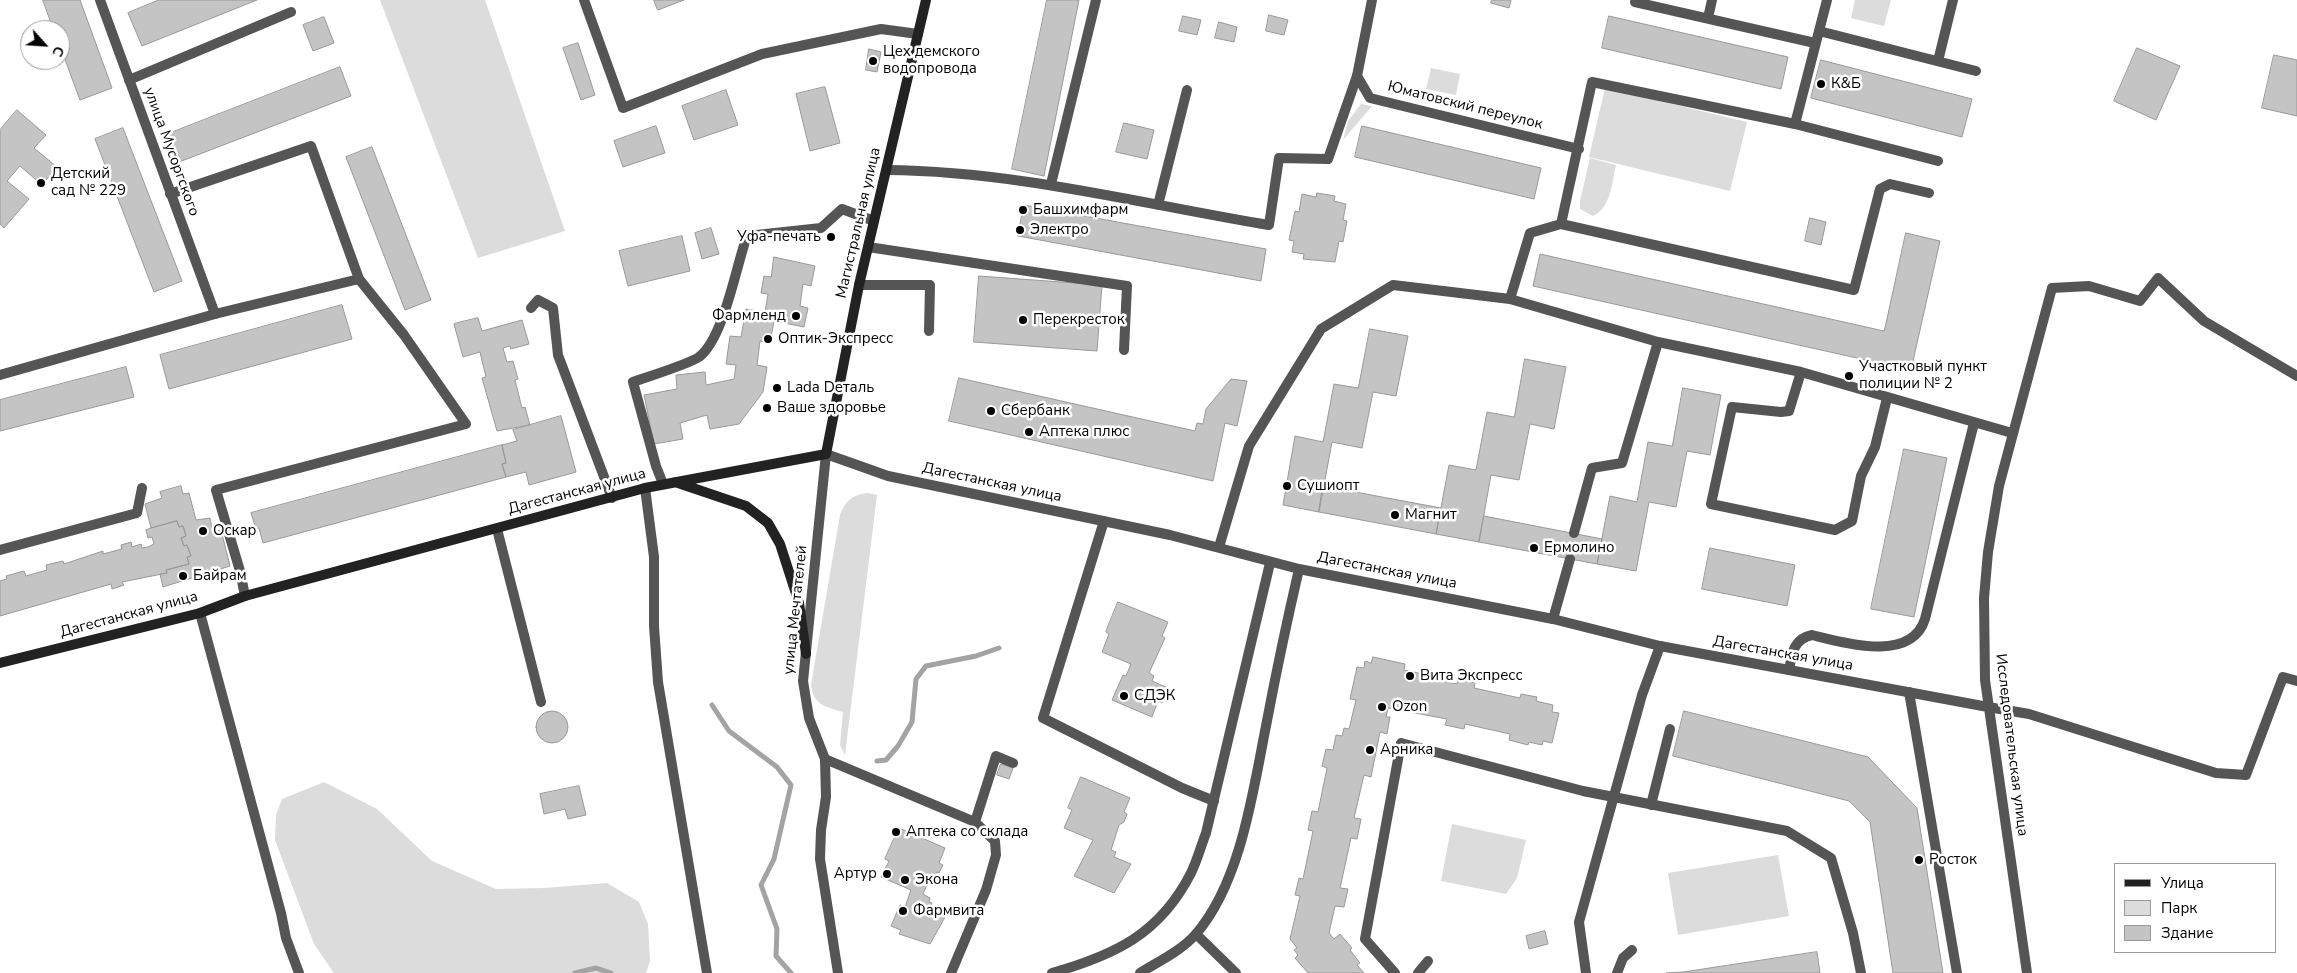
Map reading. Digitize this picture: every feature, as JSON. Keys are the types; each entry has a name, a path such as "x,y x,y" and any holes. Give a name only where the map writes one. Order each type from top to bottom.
{"street":[{"name":"улица Мусоргского","path":"100,0 215,314"},
{"path":"584,0 623,108 762,54 881,29 918,34"},
{"name":"Магистральная улица","path":"826,454 859,284 926,0"},
{"path":"1050,184 1096,0"},
{"path":"887,170 914,170 1050,184 1269,225 1279,158 1328,159 1357,76 1372,0"},
{"path":"1708,18 1712,0"},
{"path":"1795,124 1827,0"},
{"path":"1938,62 1953,0"},
{"path":"1635,2 1815,43"},
{"path":"129,80 292,12"},
{"path":"1818,31 1976,71"},
{"name":"Юматовский переулок","path":"1357,76 1370,98 1578,150"},
{"path":"1561,224 1592,82 1795,124 1938,161"},
{"path":"1158,205 1188,90"},
{"path":"170,194 311,146 359,279 404,335 466,424 216,490 240,572 245,596"},
{"path":"1510,299 1530,233 1561,224 1854,290 1880,189 1890,184 1929,193"},
{"path":"663,484 656,466 633,382 699,357 713,338 732,293 738,262 747,236 821,228 842,209 874,221"},
{"path":"868,247 1126,286 1124,350"},
{"name":"Исследовательская улица","path":"2027,973 1988,706 1983,641 1988,552 1999,486 2052,288 2089,286 2140,301 2158,278 2204,321 2297,376"},
{"path":"0,375 215,314 359,279"},
{"path":"859,284 930,285 929,331"},
{"path":"1219,547 1249,446 1321,328 1393,285 1510,299 1658,342 1801,372 2012,433"},
{"path":"531,308 538,300 552,308 558,355 612,498"},
{"path":"1574,533 1592,468 1622,463 1658,342"},
{"path":"1801,372 1789,411 1781,412 1732,407 1711,504 1835,530 1852,521 1861,476 1875,447 1887,398"},
{"path":"1789,670 1797,642 1804,637 1812,635 1866,648 1908,642 1917,635 1925,619 1974,423"},
{"name":"Дагестанская улица","path":"0,663 200,613 245,596 645,488 826,454 888,476 1219,547 1270,563 1553,619 1660,646 2029,714 2216,773 2246,775 2283,677 2297,681"},
{"name":"улица Мечтателей","path":"826,454 803,681 809,718 825,759 826,797 821,830 820,859 838,973"},
{"path":"674,482 746,506 768,523 780,544 799,603 806,654"},
{"path":"0,550 137,513 142,488"},
{"path":"645,488 654,557 654,626 659,689 707,973"},
{"path":"1104,521 1043,718 1182,788 1214,801"},
{"path":"497,529 541,702"},
{"path":"1553,619 1570,559"},
{"path":"1052,973 1091,962 1138,938 1167,910 1191,873 1206,833 1270,563"},
{"path":"1140,973 1175,952 1196,934 1218,901 1235,859 1252,795 1299,569"},
{"path":"200,613 281,913 286,938 300,973"},
{"path":"1586,973 1579,922 1642,695 1660,646"},
{"path":"1909,692 1957,973"},
{"path":"1651,805 1670,729"},
{"path":"1395,973 1365,939 1401,743 1615,797 1787,831 1831,858 1853,933 1861,973"},
{"path":"975,822 996,756 1013,763"},
{"path":"825,759 975,822 995,841 996,855 986,890 951,973"},
{"path":"1196,934 1236,973"},
{"path":"1617,973 1622,958 1632,950"},
{"path":"1418,973 1428,961"}],"green space":[{"path":"380,0 485,0 565,231 478,258"},
{"path":"1855,0 1891,0 1884,26 1851,18"},
{"path":"1431,68 1460,74 1456,95 1426,89"},
{"path":"1605,88 1747,122 1730,191 1589,157"},
{"path":"1361,104 1372,106 1343,140 1348,121"},
{"path":"1590,158 1616,165 1607,201 1604,207 1593,216 1580,209 1580,201"},
{"path":"867,493 877,495 845,755 840,745 843,712 821,704 814,697 811,685 840,515 850,499"},
{"path":"324,782 377,809 432,861 496,889 544,888 607,883 639,902 648,924 650,961 646,973 334,973 314,944 275,840 276,815 282,799"},
{"path":"1452,824 1526,840 1517,878 1506,894 1441,881"},
{"path":"1778,855 1789,916 1678,935 1668,873"}],"building":[{"path":"43,0 80,0 112,88 80,100 69,70 70,20 50,20"},
{"path":"159,0 257,0 142,46 128,13"},
{"path":"654,0 684,0 658,10"},
{"path":"1047,0 1079,0 1044,176 1012,169"},
{"path":"1492,0 1511,0 1509,8 1491,3"},
{"path":"1269,15 1288,20 1284,35 1266,31"},
{"path":"1183,16 1201,20 1197,35 1179,31"},
{"path":"1609,16 1788,57 1781,89 1602,48"},
{"path":"324,17 334,43 313,51 303,25"},
{"path":"1219,22 1237,27 1234,42 1215,38"},
{"path":"578,43 595,95 581,100 563,48"},
{"path":"2137,48 2180,66 2156,120 2114,101"},
{"name":"Цех демского водопровода","path":"869,49 881,52 877,72 866,70"},
{"path":"2274,55 2297,60 2297,116 2262,108"},
{"path":"1821,60 1972,99 1962,137 1811,98"},
{"path":"340,67 351,96 179,162 168,134"},
{"path":"825,87 840,143 810,151 796,94"},
{"path":"726,90 738,125 694,140 682,106"},
{"path":"17,110 46,135 34,148 57,167 42,185 20,166 7,181 29,199 4,228 0,224 0,130"},
{"path":"1124,123 1154,130 1147,159 1116,152"},
{"path":"656,126 665,153 623,167 614,141"},
{"path":"1362,126 1541,168 1534,199 1355,157"},
{"path":"123,128 182,281 154,292 95,139"},
{"path":"372,147 431,300 405,310 346,157"},
{"path":"1317,193 1335,196 1334,201 1346,204 1343,220 1347,221 1343,242 1339,241 1335,262 1303,259 1304,254 1292,252 1294,241 1289,240 1295,211 1299,212 1302,194 1316,197"},
{"path":"1024,205 1266,249 1261,281 1018,236"},
{"path":"1810,218 1826,222 1821,245 1805,241"},
{"path":"711,228 719,254 702,259 695,233"},
{"path":"1906,233 1940,241 1911,370 1533,286 1540,254 1884,331"},
{"path":"682,236 690,271 628,286 619,251"},
{"path":"774,257 815,266 811,286 803,284 800,306 808,308 804,327 774,321 770,343 760,341 757,365 767,367 763,392 739,424 710,429 707,415 680,423 683,439 654,444 644,395 677,389 676,375 705,372 706,385 734,379 736,365 726,364 730,336 741,337 746,309 765,312 768,294 761,293 764,276 771,277"},
{"path":"979,276 1102,285 1097,351 974,342"},
{"path":"342,305 352,339 169,389 160,355"},
{"path":"478,318 482,331 522,320 529,344 511,349 510,346 503,348 507,362 513,361 518,379 515,380 522,408 525,407 530,425 497,431 482,378 486,377 480,352 463,357 454,324"},
{"path":"1370,329 1408,336 1396,396 1373,392 1362,448 1332,442 1319,512 1283,505 1295,436 1323,442 1334,384 1358,388"},
{"path":"1525,359 1566,367 1554,429 1530,424 1519,480 1491,475 1479,542 1436,534 1449,465 1476,470 1487,412 1514,417"},
{"path":"126,367 134,397 0,431 0,400"},
{"path":"959,378 1195,431 1197,423 1203,424 1206,409 1231,379 1247,381 1237,426 1225,423 1213,481 949,421"},
{"path":"1683,388 1721,395 1710,455 1687,451 1676,507 1649,502 1636,571 1597,564 1610,496 1637,502 1648,442 1672,446"},
{"path":"561,416 576,472 529,485 526,472 506,477 502,464 506,463 502,445 517,441 513,430"},
{"path":"502,445 506,463 502,464 506,477 263,543 259,528 256,529 251,513"},
{"path":"1904,449 1947,458 1914,617 1871,609"},
{"path":"181,486 183,494 189,493 196,520 210,518 213,532 221,530 230,566 163,587 160,574 167,573 166,570 189,564 187,557 191,556 187,545 184,546 181,538 186,536 183,526 179,527 177,521 151,528 145,504 162,498 160,492"},
{"path":"1323,486 1441,508 1436,534 1319,512"},
{"path":"1484,516 1602,539 1597,564 1479,542"},
{"path":"177,521 179,527 183,526 186,536 181,538 184,546 187,545 191,556 187,557 189,564 166,570 167,573 122,582 124,585 112,589 111,584 0,616 0,581 7,579 6,576 24,571 26,576 47,570 46,565 63,561 64,564 103,551 103,554 122,549 121,545 131,542 132,547 141,544 142,548 148,547 154,544 152,537 148,538 146,530"},
{"path":"1710,548 1795,565 1787,606 1702,589"},
{"path":"1118,602 1168,622 1162,636 1165,638 1149,673 1154,676 1152,681 1168,688 1162,703 1158,701 1152,717 1112,700 1123,675 1126,676 1131,664 1102,652 1109,634 1106,632"},
{"path":"1373,657 1405,664 1404,670 1432,676 1432,679 1457,684 1458,679 1475,683 1474,688 1520,698 1521,694 1537,697 1536,701 1553,705 1552,712 1559,713 1552,743 1543,741 1542,745 1529,742 1528,745 1509,740 1510,734 1465,724 1464,729 1445,725 1447,719 1388,708 1386,717 1390,717 1387,734 1380,732 1371,777 1364,775 1354,818 1361,819 1357,839 1351,838 1340,888 1348,889 1344,907 1335,906 1329,933 1334,939 1340,934 1352,948 1350,950 1360,963 1357,965 1364,973 1308,973 1295,958 1298,955 1294,950 1297,948 1290,939 1300,896 1295,895 1299,878 1303,879 1313,831 1308,830 1312,811 1318,812 1327,768 1322,766 1326,749 1333,750 1336,735 1342,736 1344,728 1349,729 1356,700 1350,699 1357,667 1364,668 1365,661 1371,663"},
{"path":"552,711 558,712 563,716 567,721 567,733 563,738 558,742 552,743 546,742 541,738 537,733 536,727 537,721 541,716 546,712"},
{"path":"1684,711 1868,757 1917,808 1943,973 1893,973 1870,822 1849,801 1673,756"},
{"path":"1001,764 1013,768 1009,779 997,775"},
{"path":"1081,777 1130,798 1124,812 1127,814 1124,822 1119,825 1111,850 1116,852 1114,857 1131,864 1114,893 1074,876 1093,840 1064,828 1072,810 1068,808"},
{"path":"579,786 586,815 568,819 565,809 544,814 540,794"},
{"path":"899,828 945,848 939,863 943,865 939,873 937,872 934,877 931,876 923,894 930,898 931,907 939,911 941,907 949,910 930,944 899,934 901,930 891,926 900,905 905,907 911,890 881,877 889,861 885,859"},
{"path":"1545,931 1548,944 1529,949 1526,936"},
{"path":"1817,952 1820,973 1666,973 1683,972"}],"waterway":[{"path":"877,761 886,760 898,746 912,722 916,679 926,666 976,656 999,648"},
{"path":"712,705 729,731 777,767 791,785 774,859 761,885 777,929 776,956 791,973"},
{"path":"575,973 596,968 611,973"}],"place":[{"name":"Цех демского водопровода","path":"873,61"},
{"name":"К&Б","path":"1821,84"},
{"name":"Детский сад № 229","path":"41,183"},
{"name":"Башхимфарм","path":"1023,210"},
{"name":"Электро","path":"1020,230"},
{"name":"Уфа-печать","path":"831,237"},
{"name":"Фармленд","path":"796,316"},
{"name":"Перекресток","path":"1023,320"},
{"name":"Оптик-Экспресс","path":"768,339"},
{"name":"Участковый пункт полиции № 2","path":"1849,376"},
{"name":"Lada Dеталь","path":"777,388"},
{"name":"Ваше здоровье","path":"767,408"},
{"name":"Сбербанк","path":"991,411"},
{"name":"Аптека плюс","path":"1029,432"},
{"name":"Сушиопт","path":"1287,486"},
{"name":"Магнит","path":"1395,515"},
{"name":"Оскар","path":"203,531"},
{"name":"Ермолино","path":"1534,548"},
{"name":"Байрам","path":"183,576"},
{"name":"Вита Экспресс","path":"1410,676"},
{"name":"СДЭК","path":"1124,696"},
{"name":"Ozon","path":"1382,707"},
{"name":"Арника","path":"1370,750"},
{"name":"Аптека со склада","path":"896,832"},
{"name":"Росток","path":"1919,860"},
{"name":"Артур","path":"887,874"},
{"name":"Экона","path":"905,880"},
{"name":"Фармвита","path":"903,911"}]}
